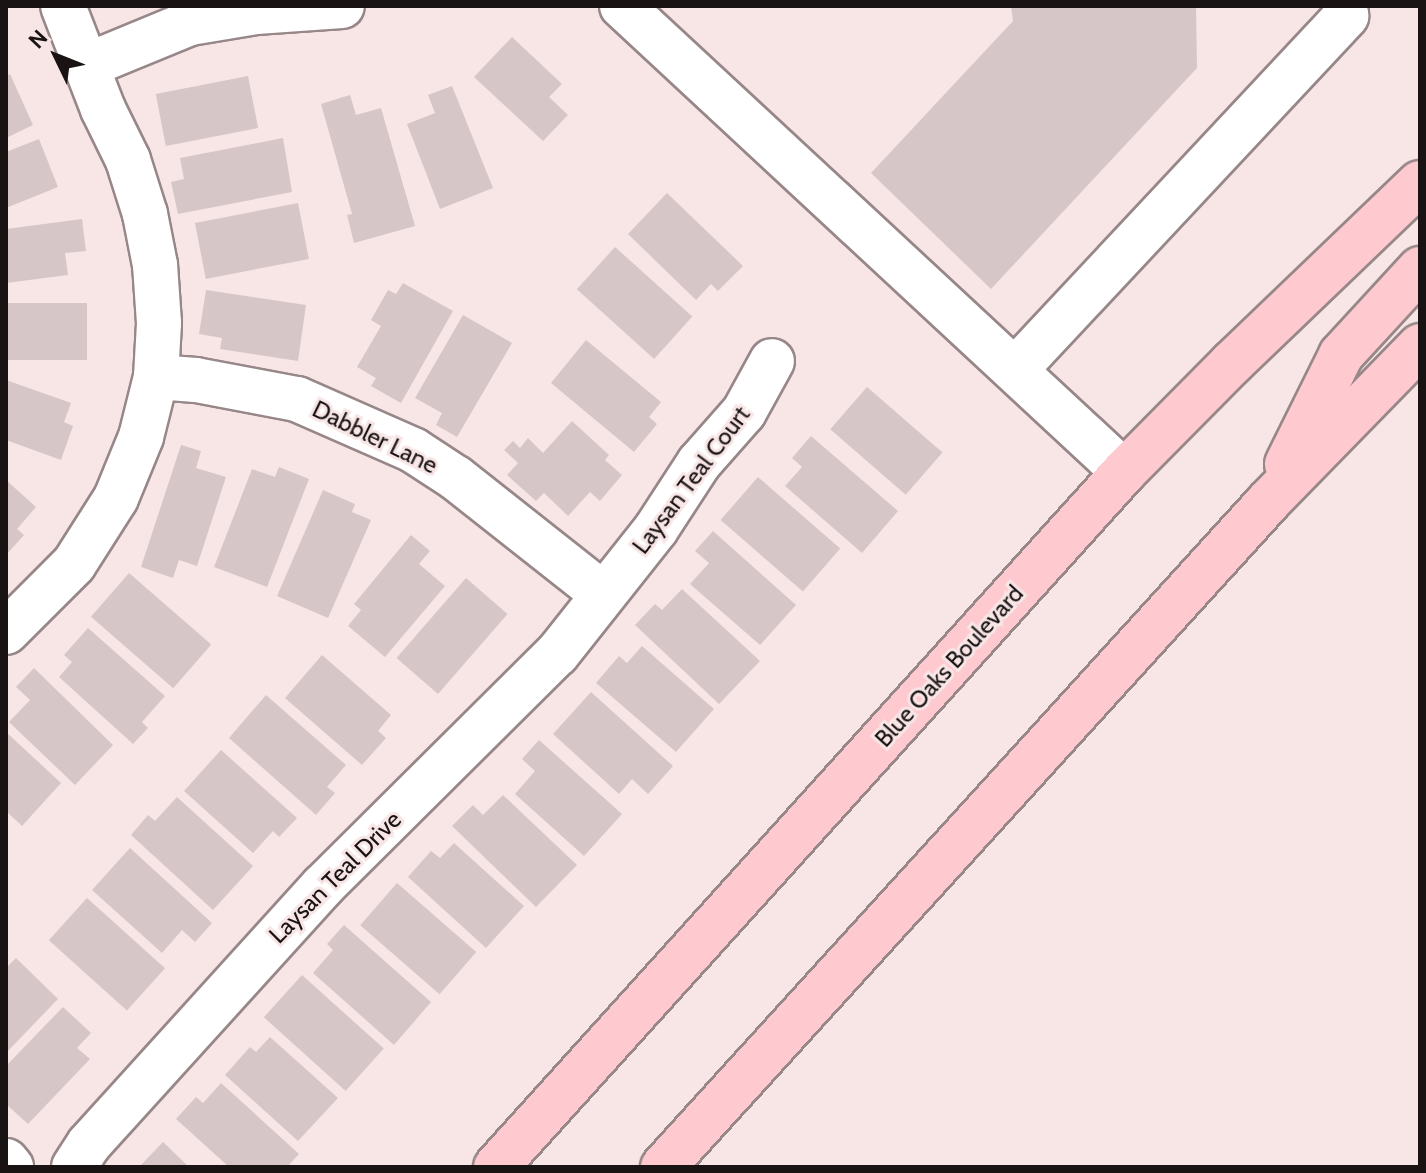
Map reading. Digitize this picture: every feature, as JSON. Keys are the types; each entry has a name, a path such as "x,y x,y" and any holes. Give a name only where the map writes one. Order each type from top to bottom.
{"main road":[{"name":"Blue Oaks Boulevard","path":"496,1167 1124,472 1232,363 1420,183"},
{"path":"1268,502 1341,355 1420,269"},
{"path":"663,1167 1268,502 1420,346"}],"street":[{"path":"6,632 74,564 116,498 141,437 156,377 159,323 155,265 145,214 128,160 103,109 63,6"},
{"path":"88,65 190,23 256,12 342,6"},
{"path":"622,6 1124,472"},
{"path":"1015,370 1346,16 1345,6"},
{"name":"Laysan Teal Court","path":"603,594 656,529 714,445 744,412 772,361"},
{"name":"Dabbler Lane","path":"156,377 196,380 297,399 401,444 456,478 603,594"},
{"name":"Laysan Teal Drive","path":"74,1167 89,1144 188,1039 233,983 323,886 547,665 603,594"},
{"path":"6,1161 11,1167"}],"building":[{"path":"1011,6 1196,6 1197,68 991,289 871,173 1013,21"},
{"path":"512,37 562,84 549,97 568,115 543,141 474,77"},
{"path":"10,74 33,125 6,138 6,76"},
{"path":"248,76 258,128 166,146 156,94"},
{"path":"452,86 493,188 440,209 407,124 435,113 428,95"},
{"path":"350,95 356,115 381,108 415,226 354,243 347,215 352,214 321,104"},
{"path":"283,138 292,192 178,214 171,182 184,179 180,158"},
{"path":"39,139 58,187 6,208 6,152"},
{"path":"667,193 743,266 718,291 711,284 696,300 628,234"},
{"path":"298,203 309,259 206,279 195,223"},
{"path":"82,219 86,251 65,253 68,275 6,283 6,229"},
{"path":"615,247 692,317 654,359 577,289"},
{"path":"403,283 453,311 401,403 371,386 376,378 357,367 381,326 371,320 388,290 396,294"},
{"path":"206,290 306,305 298,361 220,349 222,338 199,334"},
{"path":"6,303 87,303 87,360 6,360"},
{"path":"463,315 512,343 457,437 436,425 442,413 415,398"},
{"path":"586,340 661,402 649,417 657,424 634,452 551,383"},
{"path":"6,380 71,403 64,422 73,426 61,460 6,440"},
{"path":"867,387 942,453 906,495 830,429"},
{"path":"572,421 609,455 605,460 622,475 600,501 590,492 568,516 544,493 536,501 507,475 518,463 504,450 513,441 520,448 528,438 543,453"},
{"path":"811,436 898,511 862,553 785,486 802,467 792,458"},
{"path":"181,445 201,451 196,468 226,477 197,566 179,560 173,578 141,567"},
{"path":"279,467 309,479 267,587 214,567 252,469 275,477"},
{"path":"758,477 840,549 803,592 721,520"},
{"path":"6,480 36,507 17,529 24,535 6,555"},
{"path":"323,490 355,504 352,512 371,520 328,618 277,596"},
{"path":"713,531 796,605 760,645 690,584 709,563 695,551"},
{"path":"411,535 430,551 419,564 445,586 385,657 348,626 361,610 354,604"},
{"path":"129,573 211,645 173,688 91,617"},
{"path":"466,578 508,614 438,694 396,658"},
{"path":"682,589 760,661 719,704 635,625 655,604 662,610"},
{"path":"88,628 165,696 142,722 148,728 133,744 59,677 72,662 64,655"},
{"path":"642,646 714,709 676,752 596,683 619,656 627,663"},
{"path":"322,655 391,715 378,731 386,738 362,765 285,698"},
{"path":"34,668 113,745 75,785 9,722 30,700 16,687"},
{"path":"591,692 673,766 648,794 632,779 619,794 553,734"},
{"path":"266,695 346,765 327,787 335,793 316,815 229,738"},
{"path":"6,732 61,783 22,826 6,811"},
{"path":"539,740 622,814 584,856 515,794 535,771 522,759"},
{"path":"221,750 297,818 279,837 273,831 253,853 184,791"},
{"path":"503,795 577,865 536,907 452,826 473,805 483,815"},
{"path":"177,797 253,866 213,910 131,835 148,815 155,821"},
{"path":"454,843 524,906 486,948 408,877 431,851 440,858"},
{"path":"130,848 212,923 195,942 182,930 162,953 92,890"},
{"path":"397,883 476,952 440,994 360,925"},
{"path":"87,898 165,968 127,1011 49,940"},
{"path":"344,925 431,1002 394,1045 313,973 333,950 327,944"},
{"path":"16,958 58,999 6,1053 6,968"},
{"path":"302,975 384,1049 346,1091 264,1017"},
{"path":"63,1007 91,1033 77,1048 90,1059 28,1124 6,1104 6,1066"},
{"path":"270,1037 338,1098 298,1141 225,1075 250,1047 256,1052"},
{"path":"221,1083 299,1154 287,1167 229,1167 176,1119 196,1097 203,1103"},
{"path":"163,1142 189,1167 139,1167"}]}
